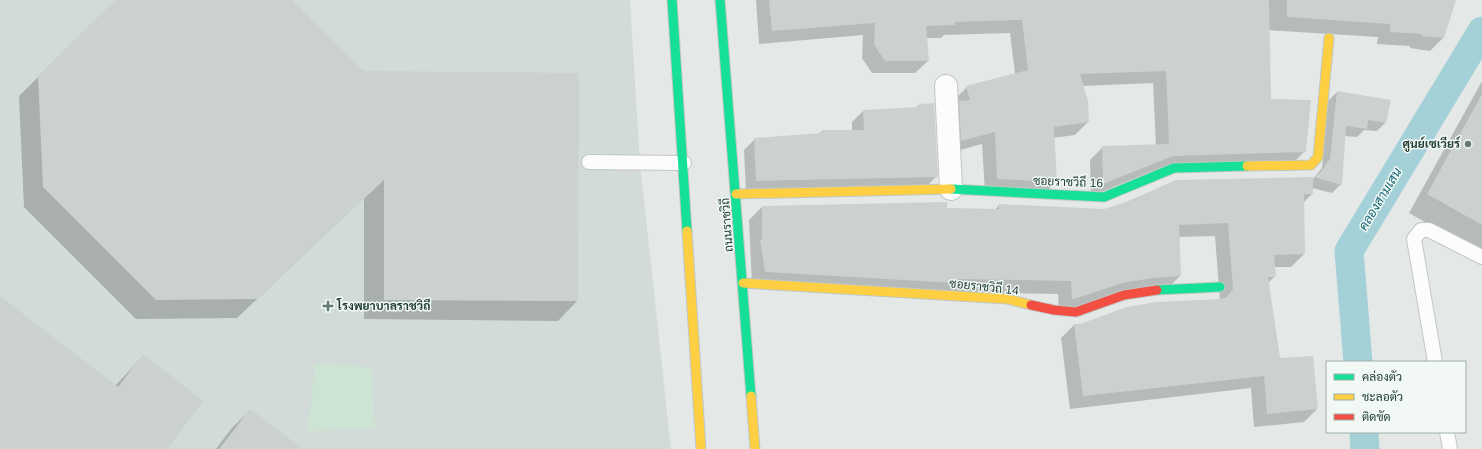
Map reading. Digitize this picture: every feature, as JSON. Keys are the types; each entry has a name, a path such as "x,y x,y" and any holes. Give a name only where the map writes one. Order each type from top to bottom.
{"street":[{"path":"672,0 684,163 701,449"},
{"name":"ถนนราชวิถี","path":"720,0 756,449"},
{"name":"ซอยราชวิถี 16","path":"736,194 951,189 1104,196 1122,191 1157,174 1174,168 1311,164 1318,157 1329,38"},
{"path":"946,86 951,189"},
{"name":"ซอยราชวิถี 14","path":"743,283 1007,299 1054,310 1076,312 1124,295 1156,290 1220,287"}],"lane":[{"path":"589,162 684,163"},
{"path":"1435,361 1414,239 1421,230 1430,230 1482,257"},
{"path":"1447,433 1450,449"}],"shaded area":[{"name":"โรงพยาบาลราชวิถี","path":"0,0 630,0 640,163 671,449 0,449"}],"green space":[{"path":"315,364 372,367 375,429 308,431"}],"building":[{"path":"115,0 292,0 364,71 579,73 578,301 384,300 384,180 257,299 156,300 43,187 38,76"},
{"path":"769,0 1269,0 1271,99 1311,100 1306,152 1173,156 1103,184 1102,146 1169,144 1166,71 1080,74 1088,101 1089,122 1054,127 1057,182 997,179 995,132 961,141 959,101 970,100 966,86 1028,70 1022,20 955,22 955,25 926,26 929,61 885,61 874,45 875,23 772,31"},
{"path":"1287,0 1456,0 1444,38 1422,36 1422,34 1390,32 1390,24 1287,17"},
{"path":"1337,91 1391,100 1386,123 1368,120 1367,129 1346,126 1342,185 1314,177 1320,173 1330,159"},
{"name":"ศูนย์เซเวียร์","path":"1482,94 1482,225 1427,194"},
{"path":"934,103 938,177 756,181 754,138 822,133 822,130 864,130 863,110 919,107 919,104"},
{"path":"1313,177 1313,194 1304,194 1305,254 1274,255 1276,277 1268,277 1280,358 1313,356 1318,409 1267,414 1264,376 1083,396 1074,324 1080,324 1127,307 1156,302 1221,299 1227,297 1233,289 1228,223 1179,225 1181,276 1153,278 1122,283 1074,299 1072,299 1071,281 955,279 955,283 765,272 760,240 762,239 762,206 947,202 947,208 999,209 999,204 1104,209 1126,202 1176,180"},
{"path":"0,296 118,387 143,354 203,401 167,449 0,449"},
{"path":"250,409 303,449 219,449"}],"waterway":[{"name":"คลองสามเสน","path":"1358,361 1349,251 1482,31"},
{"name":"คลองสามเสน","path":"1364,433 1365,449"}],"traffic: fast":[{"path":"672,0 687,231"},
{"path":"720,0 751,396"},
{"path":"951,189 1104,197 1174,168 1247,166"},
{"path":"1157,290 1220,287"}],"traffic: slow":[{"path":"1247,166 1311,165 1318,157 1329,38"},
{"path":"736,194 951,189"},
{"path":"687,231 701,449"},
{"path":"743,283 1007,299 1031,305"},
{"path":"751,396 755,449"}],"traffic: jam":[{"path":"1031,305 1054,310 1076,312 1124,295 1157,290"}],"place":[{"name":"ศูนย์เซเวียร์","path":"1468,144"},
{"name":"โรงพยาบาลราชวิถี","path":"328,306"}]}
